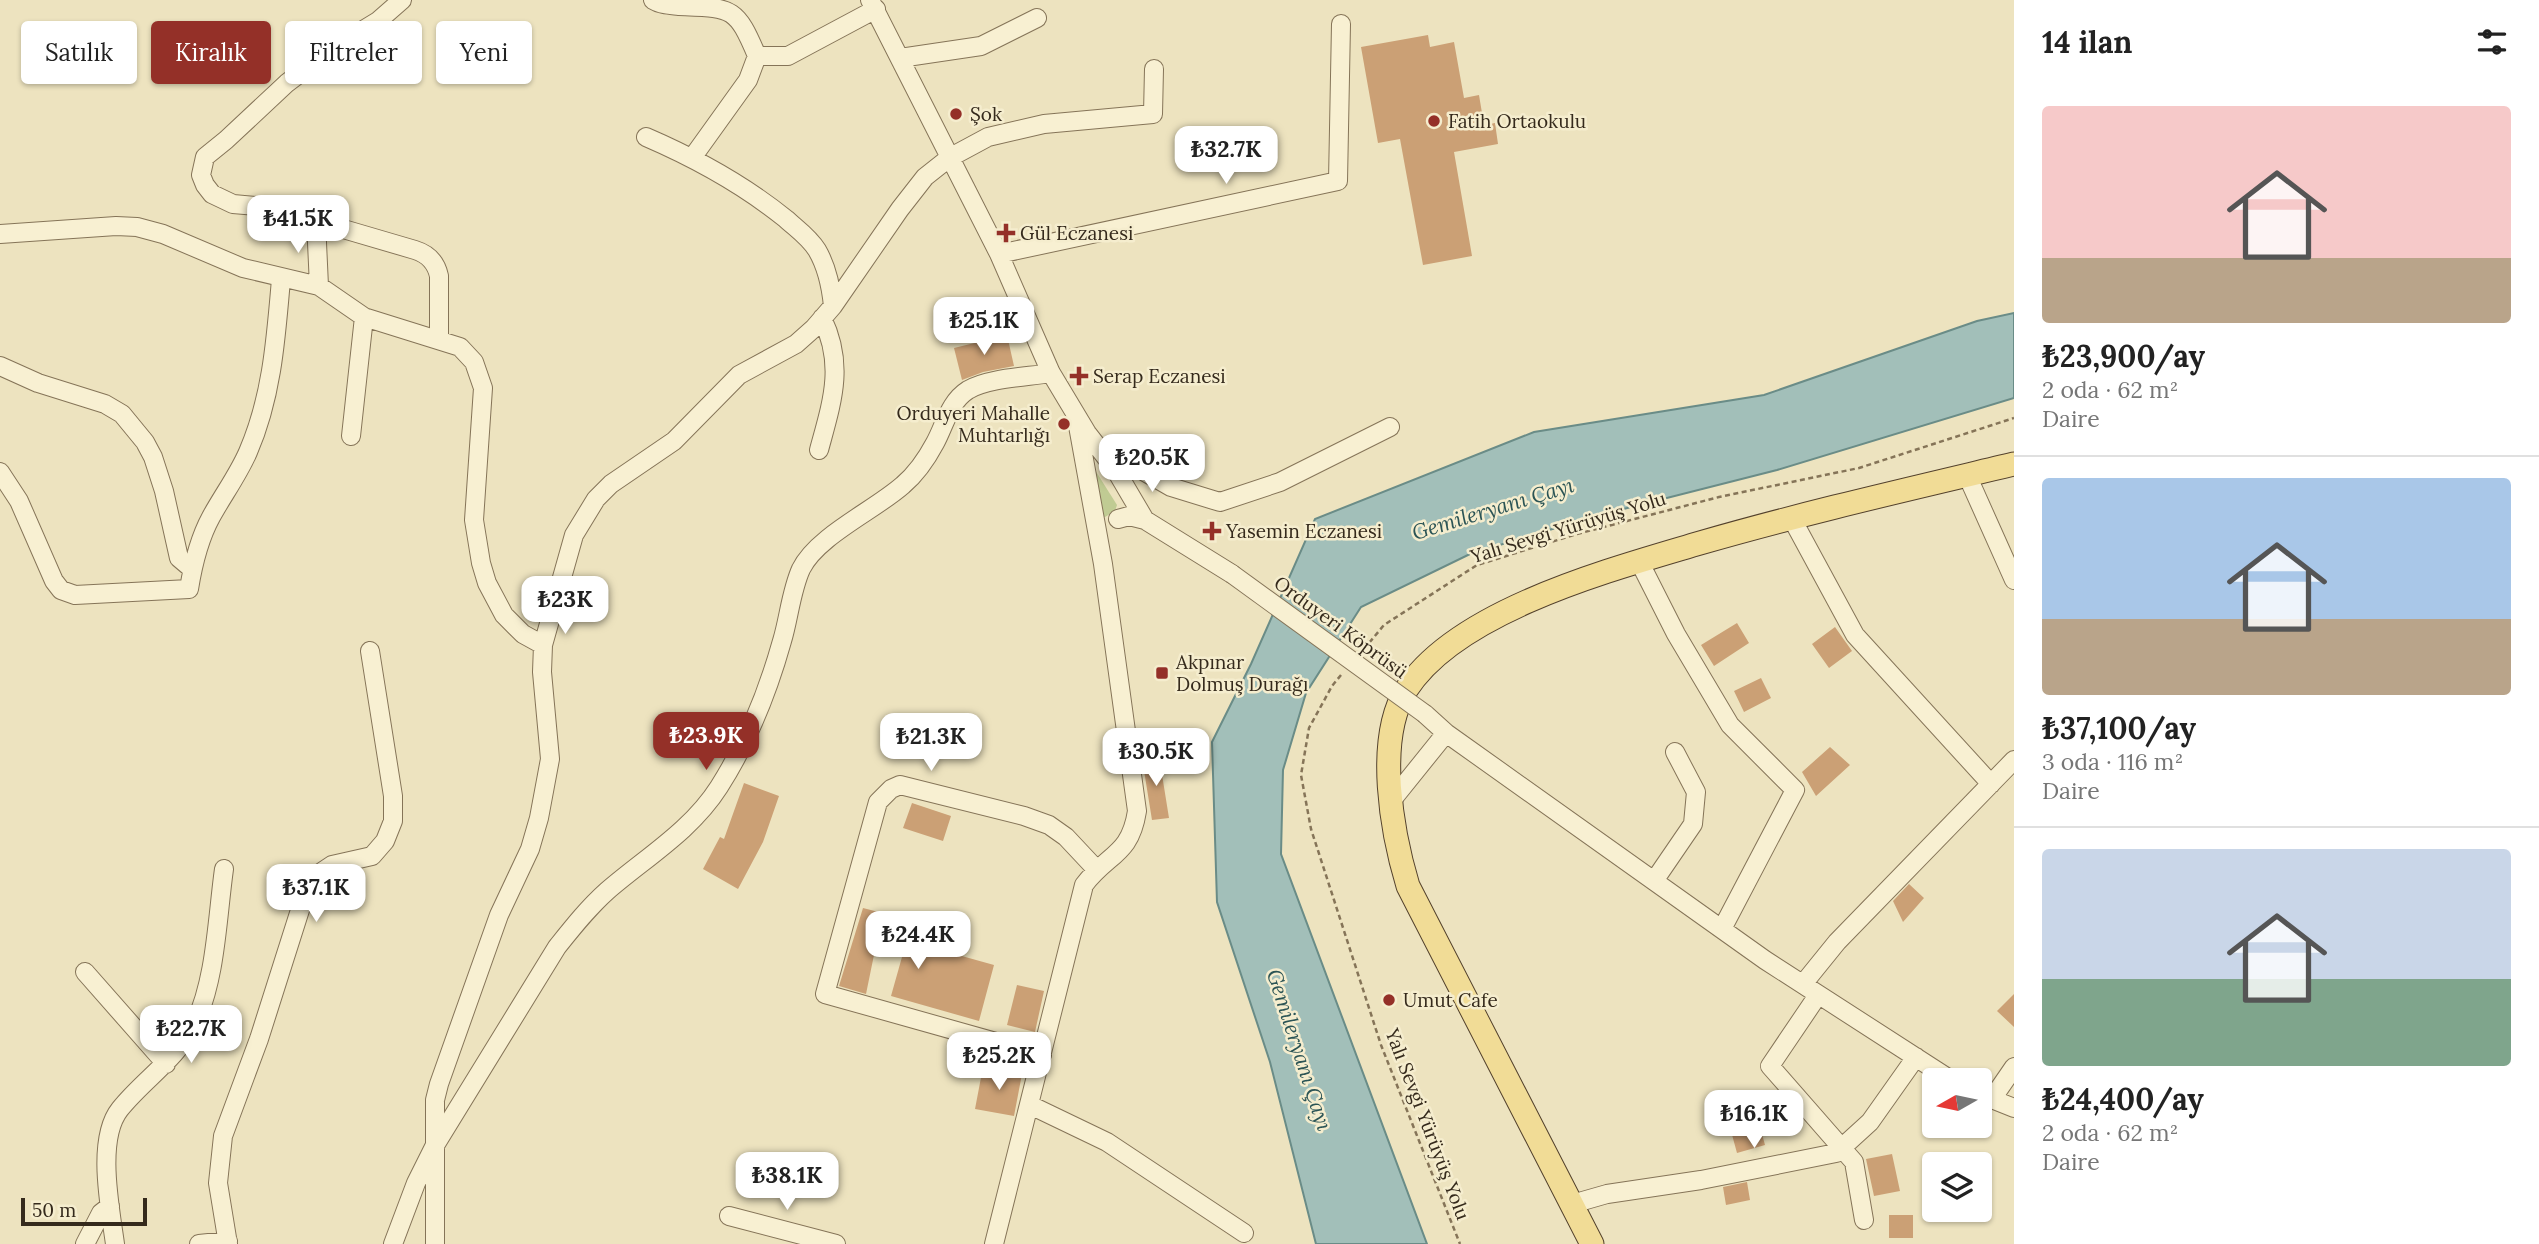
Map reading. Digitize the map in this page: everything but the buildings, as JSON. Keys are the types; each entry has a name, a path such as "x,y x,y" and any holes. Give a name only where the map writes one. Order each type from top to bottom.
{"main road":[{"path":"1592,1244 1408,886 1398,849 1388,748 1393,719 1406,690 1441,652 1474,628 1584,579 1791,517 2014,464"}],"street":[{"path":"402,0 378,21 309,65 205,157 201,165 201,175 205,185 221,200 233,204 289,209 316,221 415,250 433,260 439,276 439,340"},
{"path":"653,0 666,5 727,10 737,16 745,27 757,56 748,80 692,158"},
{"path":"757,56 788,56 873,4 999,254 1051,373 1076,415 1115,469 1145,520"},
{"path":"900,58 982,46 1037,18"},
{"path":"999,254 1338,181 1341,24"},
{"path":"435,1244 434,1117 439,1084 499,915 530,849 542,807 550,759 542,672 543,645 574,535 596,499 626,472 674,441 739,375 796,344 827,312 925,177 949,158 988,137 1044,124 1153,114 1154,69"},
{"path":"646,137 692,158 750,192 808,238 824,264 829,278 827,312 836,379 819,450"},
{"path":"316,221 319,286"},
{"path":"0,234 116,226 163,234 243,268 319,286 364,317 460,347 480,374 483,388 474,520 476,541 487,583 513,626 543,645"},
{"path":"0,472 19,501 54,581 68,593 75,595 189,589 192,569 211,518 240,470 262,412 274,358 281,279"},
{"path":"351,436 364,317"},
{"path":"0,366 38,383 105,404 122,414 145,442 153,457 164,491 179,558 192,569"},
{"path":"393,1244 416,1183 434,1147 564,938 605,893 697,816 718,789 735,760 767,687 800,571 808,558 820,546 903,485 926,458 949,412 967,391 980,384 1051,373"},
{"path":"994,1244 1084,885 1096,869 1123,849 1134,831 1137,811 1103,564 1076,415"},
{"path":"1115,469 1138,468 1171,487 1220,502 1280,482 1390,427"},
{"path":"1967,475 2014,580"},
{"path":"1103,564 1104,541 1109,528 1124,512 1126,487"},
{"path":"1118,519 1129,516 1145,520"},
{"path":"1791,517 1855,635 1991,784"},
{"name":"Orduyeri Köprüsü","path":"1145,520 1232,574 1425,714 1446,733 1722,929 1818,995 1933,1068"},
{"path":"1639,561 1676,634 1730,725 1795,790 1722,929"},
{"path":"199,1244 228,1243 218,1183 223,1136 259,1039 307,888 317,875 332,865 372,856 385,841 393,821 393,796 370,651"},
{"path":"1392,800 1446,733"},
{"path":"1654,881 1693,824 1696,792 1675,752"},
{"path":"1803,984 1837,942 2014,760"},
{"path":"1042,1055 825,994 878,802 891,789 900,785 1024,816 1049,825 1066,837 1096,869"},
{"path":"115,1244 107,1142 111,1124 121,1107 166,1064 189,1034 206,993 225,869"},
{"path":"85,972 166,1064"},
{"path":"1818,995 1770,1066 1843,1147 1854,1163 1864,1220"},
{"path":"1572,1205 1606,1194 1701,1180 1836,1153 1870,1122 1916,1057"},
{"path":"1992,1090 2014,1068"},
{"path":"1992,1099 2014,1108"},
{"path":"1030,1105 1107,1142 1244,1233"},
{"path":"85,1244 101,1213 110,1206"},
{"path":"729,1216 774,1236 836,1244"}],"path":[{"name":"Yalı Sevgi Yürüyüş Yolu","path":"1358,656 1384,625 1477,565 1577,534 1719,497 1859,468 2014,418"},
{"name":"Yalı Sevgi Yürüyüş Yolu","path":"1341,676 1332,686 1309,727 1301,775 1311,829 1381,1045 1460,1244"}],"green space":[{"path":"1090,462 1117,505 1115,511 1105,517 1099,515"}],"water":[{"name":"Gemileryanı Çayı","path":"2014,313 2014,398 1777,470 1592,517 1470,554 1361,607 1306,693 1283,770 1281,854 1427,1244 1316,1244 1270,1062 1217,902 1212,742 1251,664 1315,519 1534,432 1764,395 1977,321"}],"place":[{"name":"Şok","path":"956,114"},
{"name":"Fatih Ortaokulu","path":"1434,121"},
{"name":"Gül Eczanesi","path":"1006,233"},
{"name":"Serap Eczanesi","path":"1079,376"},
{"name":"Orduyeri Mahalle Muhtarlığı","path":"1064,424"},
{"name":"Yasemin Eczanesi","path":"1212,531"},
{"name":"Akpınar Dolmuş Durağı","path":"1162,673"},
{"name":"Umut Cafe","path":"1389,1000"}]}
